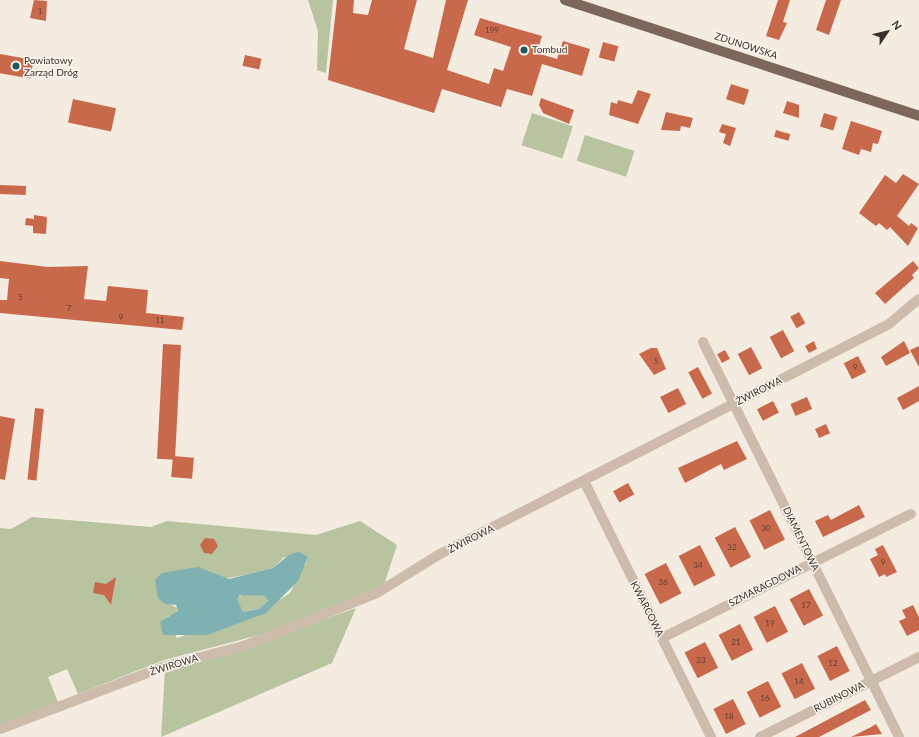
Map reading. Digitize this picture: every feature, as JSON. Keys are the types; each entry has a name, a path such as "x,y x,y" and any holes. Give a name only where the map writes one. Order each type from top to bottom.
{"main road":[{"name":"ZDUNOWSKA","path":"566,0 919,116"}],"street":[{"name":"ŻWIROWA","path":"0,729 166,666 244,646 377,593 440,554 889,324 919,299"},
{"name":"DIAMENTOWA","path":"703,342 898,737"},
{"name":"KWARCOWA","path":"584,481 711,737"},
{"name":"SZMARAGDOWA","path":"662,638 911,514"},
{"name":"RUBINOWA","path":"760,737 919,657"}],"green space":[{"path":"308,0 333,0 326,73 317,70 318,31"},
{"path":"532,113 573,126 562,159 521,145"},
{"path":"585,135 634,151 626,177 577,161"},
{"path":"32,517 151,527 167,521 316,535 360,521 397,545 384,585 263,634 164,660 78,694 67,669 48,677 58,702 0,725 0,528 11,529","holes":["284,557 307,561 290,593 268,607 177,638 167,617 177,614 177,608 159,598 159,589 208,571 222,579 273,568"]},
{"path":"243,594 265,596 268,601 259,609 243,612 236,599"},
{"path":"356,608 332,663 161,737 165,670 245,648"}],"water":[{"path":"299,552 308,557 298,581 266,613 207,635 163,635 160,622 178,611 176,605 165,604 158,598 155,580 162,573 198,567 229,579 273,568 290,554","holes":["240,595 265,596 268,601 259,609 243,612 237,599"]}],"building":[{"path":"34,0 47,1 46,21 30,18"},
{"path":"337,0 354,0 353,13 368,15 372,0 417,0 404,49 433,58 446,0 468,0 447,70 489,84 494,68 503,71 511,47 474,35 480,18 542,36 537,53 557,59 563,41 590,49 582,76 542,64 532,96 507,89 501,107 442,89 434,113 328,80"},
{"path":"778,0 790,0 783,22 787,23 779,40 766,36"},
{"path":"826,0 841,0 829,35 816,30"},
{"path":"603,42 618,46 614,62 599,57"},
{"name":"Powiatowy Zarząd Dróg","path":"0,54 33,60 30,79 0,73"},
{"path":"245,55 262,59 259,70 243,66"},
{"path":"731,84 749,90 744,105 726,99"},
{"path":"638,90 651,94 638,124 609,115 611,102 617,104 618,100 632,104"},
{"path":"541,98 574,110 569,124 543,113 539,105"},
{"path":"73,99 116,108 111,132 68,122"},
{"path":"787,101 799,105 799,118 783,113"},
{"path":"666,112 693,118 690,128 681,126 680,131 661,130"},
{"path":"824,113 837,117 833,130 820,126"},
{"path":"851,121 882,131 878,144 873,143 871,152 861,149 859,155 842,149"},
{"path":"722,124 736,128 730,146 723,143 726,134 719,132"},
{"path":"776,130 790,134 788,141 774,137"},
{"path":"903,174 919,184 897,216 909,226 911,223 918,228 908,246 890,227 887,230 879,223 876,226 859,213 885,175 896,183"},
{"path":"0,185 26,186 26,195 0,194"},
{"path":"34,215 47,217 46,234 33,233 33,226 25,225 26,218 34,219"},
{"path":"0,261 48,267 88,266 84,299 106,301 108,286 148,290 146,313 184,317 182,330 0,313 0,300 7,300 9,279 0,278"},
{"path":"913,261 919,268 912,275 914,278 885,304 875,293"},
{"path":"799,312 805,323 797,328 790,317"},
{"path":"783,330 794,351 781,358 770,337"},
{"path":"814,341 817,349 809,353 805,346"},
{"path":"904,341 910,353 886,366 881,357"},
{"path":"163,344 181,345 175,460 157,459"},
{"path":"919,346 919,367 910,350"},
{"path":"751,347 762,368 749,375 738,354"},
{"path":"651,348 657,348 666,369 654,375 639,354"},
{"path":"725,350 730,359 722,363 717,354"},
{"path":"858,356 866,372 852,379 844,363"},
{"path":"698,367 712,393 702,399 688,372"},
{"path":"919,386 919,401 903,410 897,398"},
{"path":"678,388 686,404 668,413 660,397"},
{"path":"807,397 812,409 796,416 790,404"},
{"path":"773,401 779,413 763,421 757,409"},
{"path":"35,408 44,409 36,481 27,480"},
{"path":"0,416 15,419 5,480 0,479"},
{"path":"826,424 830,433 819,438 815,429"},
{"path":"737,441 747,459 724,470 721,464 685,483 678,468"},
{"path":"173,456 194,458 192,479 171,477"},
{"path":"628,483 634,494 619,503 613,491"},
{"path":"859,505 865,517 823,537 815,521 828,515 831,520"},
{"path":"770,510 785,539 764,550 750,520"},
{"path":"735,527 751,557 731,568 715,538"},
{"path":"205,538 214,539 218,546 212,554 204,553 200,545"},
{"path":"700,545 715,575 694,586 679,556"},
{"path":"883,545 897,572 886,577 885,574 879,577 870,559 878,555 875,549"},
{"path":"666,563 681,593 660,604 645,574"},
{"path":"116,577 111,605 104,595 93,593 95,582 106,584"},
{"path":"809,589 823,615 804,626 790,599"},
{"path":"913,605 919,617 919,630 907,636 899,621 906,618 902,610"},
{"path":"775,606 788,632 767,643 754,617"},
{"path":"740,624 753,650 732,661 719,635"},
{"path":"705,642 718,668 698,678 685,652"},
{"path":"837,646 850,671 830,681 817,656"},
{"path":"802,663 815,689 795,699 782,673"},
{"path":"768,681 781,707 760,718 747,692"},
{"path":"733,699 746,724 726,734 713,709"},
{"path":"865,700 871,710 819,737 795,737"},
{"path":"876,724 882,734 851,737 871,727"}],"place":[{"name":"Tombud","path":"524,50"},
{"name":"Powiatowy Zarząd Dróg","path":"16,66"}]}
